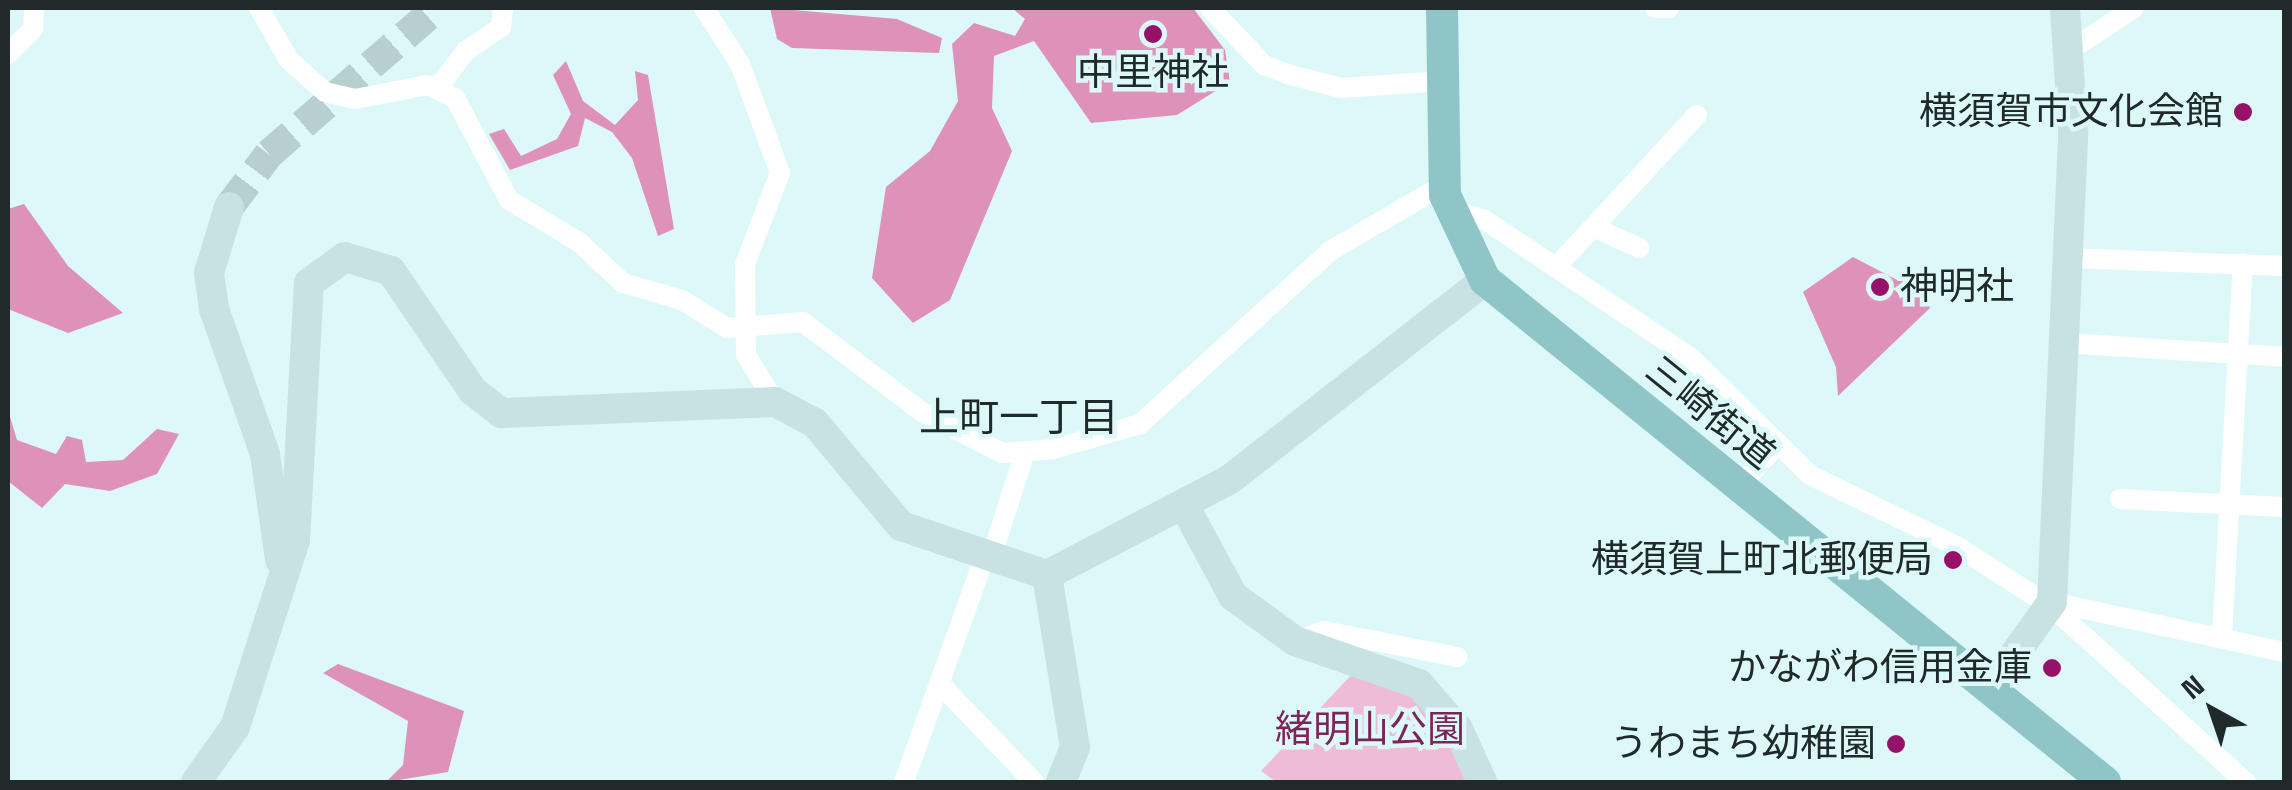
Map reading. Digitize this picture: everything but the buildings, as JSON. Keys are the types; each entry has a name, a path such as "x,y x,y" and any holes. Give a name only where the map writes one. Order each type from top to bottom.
{"main road":[{"name":"三崎街道","path":"1442,8 1447,197 1484,280 1738,488 1992,686 2105,782"}],"street":[{"path":"8,54 34,29 34,8"},
{"path":"258,8 289,60 326,92 354,99 438,87 466,50 501,27 502,8"},
{"path":"704,8 740,64 780,174 746,264 744,324 746,356 775,402"},
{"path":"1210,8 1264,65 1287,74 1340,88 1443,80"},
{"path":"1655,8 1669,8"},
{"path":"1992,686 2052,605 2068,258 2072,49 2065,8"},
{"path":"2072,49 2134,8"},
{"path":"438,87 480,134 509,200 579,242 623,283 682,300 727,328 803,322 922,412 971,440 1024,454 1140,424 1330,251 1447,197 1690,356 1774,448 2052,605 2246,782"},
{"path":"1557,266 1697,115"},
{"path":"230,207 209,273 214,309 265,454 282,586"},
{"path":"1593,228 1639,248"},
{"path":"196,782 235,728 304,506 309,283 330,261 360,258 391,271 473,392 502,413 775,402 815,423 901,526 987,560 1048,575 1184,505 1360,385 1484,280"},
{"path":"2068,258 2284,266"},
{"path":"2222,638 2243,264"},
{"path":"2064,343 2284,356"},
{"path":"1738,488 1774,448"},
{"path":"904,782 1024,454"},
{"path":"2120,498 2284,507"},
{"path":"1184,505 1233,596 1295,641 1418,684 1458,728 1482,782"},
{"path":"1048,575 1075,747 1061,782"},
{"path":"2052,605 2284,652"},
{"path":"1295,641 1324,631 1458,657"},
{"path":"941,685 1034,782"}],"green space":[{"name":"緒明山公園","path":"1354,672 1429,705 1470,782 1276,782 1261,771"}],"shaded area":[{"path":"770,8 897,19 942,38 939,53 792,48 777,39"},
{"path":"1012,8 1193,8 1225,50 1230,82 1177,115 1091,123 1034,41 994,56 992,108 1012,151 950,300 913,323 872,278 886,187 930,151 958,101 952,44 974,23 1015,36 1025,19"},
{"path":"566,61 583,101 615,125 638,100 635,71 648,75 674,229 658,236 632,158 612,132 585,118 578,146 510,170 489,134 504,129 521,156 557,139 571,114 553,75"},
{"path":"24,204 68,266 123,313 68,333 8,309 8,209"},
{"name":"神明社","path":"1853,257 1899,281 1916,272 1930,308 1838,396 1836,367 1803,292"},
{"path":"8,410 17,440 56,454 67,436 82,440 86,462 123,460 157,429 179,434 157,474 110,491 65,484 42,508 8,481"},
{"path":"338,664 464,711 448,772 386,782 403,765 408,721 323,673"}],"tunnel":[{"path":"229,207 269,154 437,8"}],"place":[{"name":"中里神社","path":"1153,34"},
{"name":"横須賀市文化会館","path":"2243,112"},
{"name":"神明社","path":"1880,287"},
{"name":"横須賀上町北郵便局","path":"1953,560"},
{"name":"かながわ信用金庫","path":"2052,668"},
{"name":"うわまち幼稚園","path":"1896,744"}],"district":[{"name":"上町一丁目","path":"1019,418"}]}
